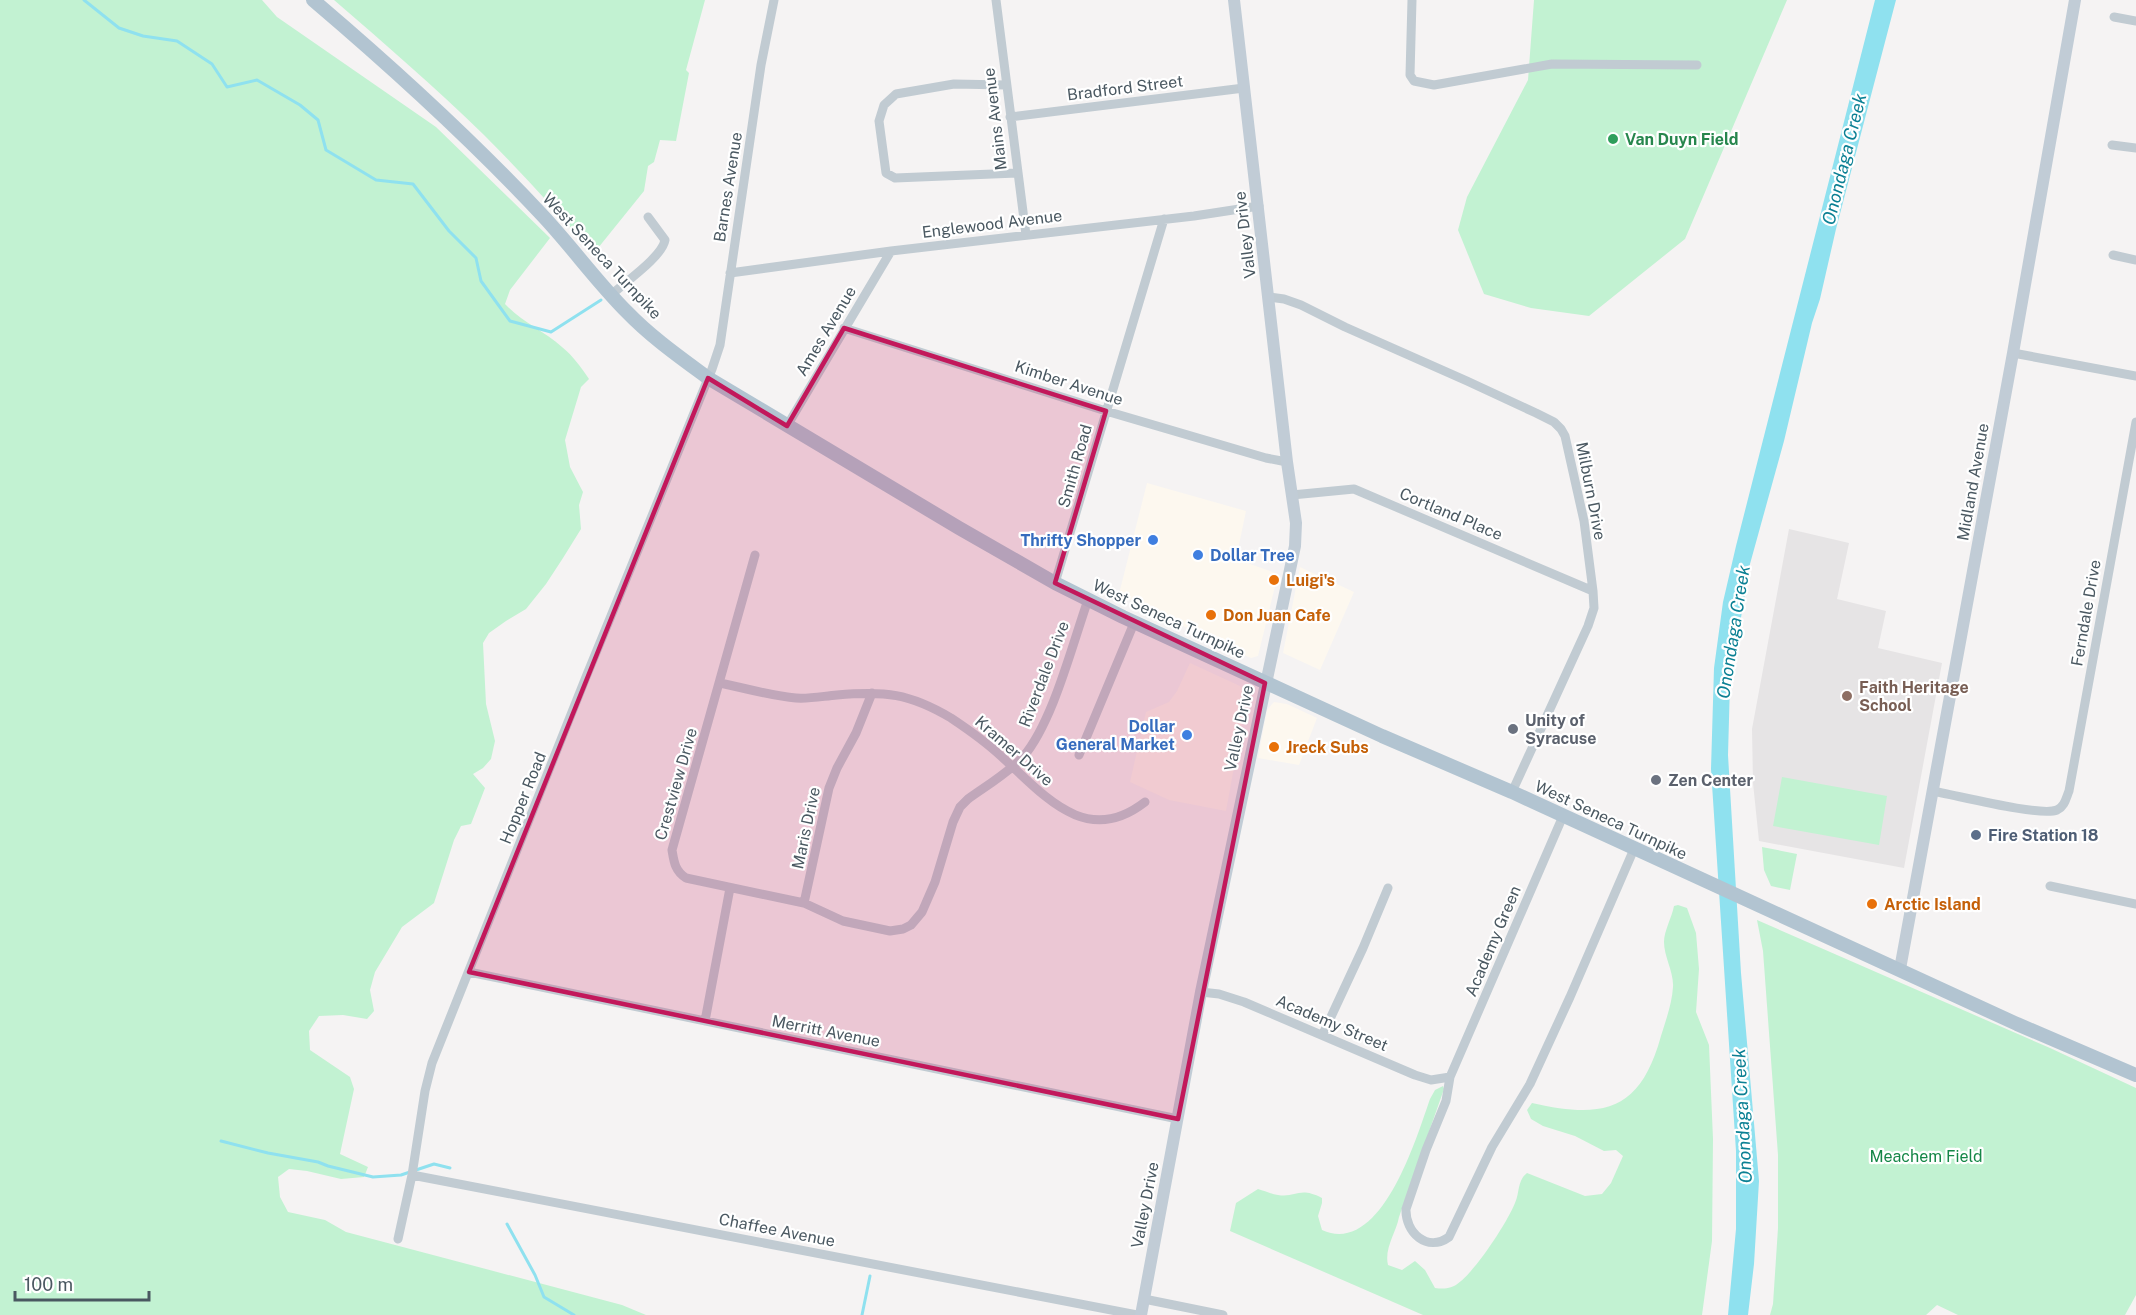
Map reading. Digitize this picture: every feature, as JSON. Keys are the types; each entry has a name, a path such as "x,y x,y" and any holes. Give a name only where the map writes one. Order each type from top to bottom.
{"main road":[{"name":"West Seneca Turnpike","path":"313,0 373,51 483,155 544,217 627,312 649,332 708,378 787,426 1055,583 1134,623 1512,792 2017,1024 2136,1075"},
{"name":"Valley Drive","path":"1139,1315 1144,1299 1201,992 1294,546 1296,523 1234,0"},
{"name":"Midland Avenue","path":"1900,969 2075,0"}],"street":[{"name":"Barnes Avenue","path":"708,378 720,345 761,65 774,0"},
{"name":"Mains Avenue","path":"996,0 1026,235"},
{"path":"1412,0 1410,75 1414,81 1434,85 1551,64 1697,65"},
{"path":"2114,16 2136,21"},
{"path":"1006,85 954,84 896,94 884,105 879,126 886,173 895,178 1017,173"},
{"name":"Bradford Street","path":"1010,117 1244,88"},
{"path":"2112,145 2136,148"},
{"name":"Englewood Avenue","path":"730,273 1258,206"},
{"path":"611,294 653,258 665,244 665,240 648,217"},
{"name":"Smith Road","path":"1055,583 1164,219"},
{"name":"Ames Avenue","path":"787,426 891,251"},
{"path":"2113,255 2136,260"},
{"name":"Milburn Drive","path":"1269,297 1301,305 1467,381 1554,422 1565,435 1584,521 1594,608 1588,626 1512,792"},
{"name":"Kimber Avenue","path":"844,328 1106,411 1266,458 1287,462"},
{"path":"2013,353 2136,376"},
{"name":"Hopper Road","path":"398,1239 432,1064 708,378"},
{"name":"Ferndale Drive","path":"1932,791 2037,812 2050,812 2061,807 2069,790 2136,422"},
{"name":"Cortland Place","path":"1293,495 1354,489 1593,591"},
{"name":"Crestview Drive","path":"730,888 680,875 674,865 672,850 755,555"},
{"name":"Riverdale Drive","path":"804,903 843,921 890,931 903,929 910,925 922,912 935,882 953,822 960,807 1022,757 1036,736 1049,712 1088,600"},
{"path":"1079,755 1134,623"},
{"name":"Kramer Drive","path":"720,682 799,698 872,693 904,696 924,703 978,736 1047,799 1074,815 1109,820 1133,812 1145,802"},
{"name":"Maris Drive","path":"804,903 829,788 856,733 872,693"},
{"name":"Academy Green","path":"1563,816 1450,1077 1446,1101 1406,1209 1406,1219 1411,1231 1420,1239 1430,1242 1444,1241 1449,1238 1492,1147 1530,1084 1634,849"},
{"path":"2050,886 2136,904"},
{"path":"705,1022 730,888 804,903"},
{"path":"1323,1034 1388,888"},
{"name":"Merritt Avenue","path":"469,972 1178,1119"},
{"name":"Academy Street","path":"1201,992 1219,993 1244,1002 1415,1075 1431,1080 1450,1077"},
{"name":"Chaffee Avenue","path":"412,1175 1139,1315"},
{"path":"1144,1299 1223,1315"}],"highlighted area":[{"path":"844,328 1106,411 1055,583 1265,683 1178,1119 469,972 708,378 787,426"}],"shaded area":[{"path":"1147,483 1246,511 1236,559 1278,574 1258,656 1251,658 1221,645 1119,594"},
{"name":"Faith Heritage School","path":"1789,529 1849,543 1837,599 1886,611 1878,648 1942,663 1904,868 1759,841 1753,783 1752,729"},
{"path":"1300,567 1354,592 1320,670 1283,653"},
{"path":"1190,663 1240,686 1245,690 1247,696 1226,811 1169,800 1130,782 1146,712 1169,702 1177,691"},
{"path":"1274,702 1287,704 1317,718 1299,765 1258,758 1267,710"}],"green space":[{"path":"0,0 262,0 277,17 436,127 550,238 510,290 505,304 566,350 589,379 581,387 565,440 570,467 583,492 579,505 581,529 546,584 526,609 489,633 483,643 486,704 495,741 491,759 473,774 485,788 471,824 461,826 454,840 434,903 402,927 375,972 370,990 374,1011 367,1019 343,1015 319,1016 309,1031 310,1050 350,1077 354,1089 340,1154 368,1167 364,1177 341,1179 289,1169 278,1177 280,1197 288,1212 325,1220 346,1232 622,1305 646,1315 0,1315"},
{"path":"334,0 705,0 686,70 689,73 676,141 660,140 654,162 648,166 644,191 594,253 484,135 429,83"},
{"name":"Van Duyn Field","path":"1534,0 1787,0 1685,239 1589,316 1531,308 1484,294 1458,230 1467,197 1528,80"},
{"path":"1782,777 1887,796 1879,845 1773,826"},
{"path":"1762,847 1797,854 1790,890 1771,886 1764,870"},
{"path":"1674,906 1687,908 1696,933 1699,969 1696,1012 1709,1045 1713,1139 1712,1241 1702,1315 1423,1315 1230,1231 1236,1203 1258,1189 1278,1195 1308,1193 1322,1198 1318,1216 1322,1230 1343,1234 1362,1227 1378,1211 1393,1190 1416,1140 1430,1099 1435,1090 1443,1086 1444,1089 1389,1247 1388,1265 1402,1270 1415,1261 1425,1270 1435,1288 1454,1286 1470,1272 1497,1236 1511,1212 1519,1187 1527,1173 1585,1196 1602,1194 1611,1183 1623,1156 1616,1150 1604,1151 1575,1136 1543,1126 1531,1119 1527,1110 1532,1103 1579,1110 1598,1109 1615,1104 1630,1095 1642,1081 1652,1061 1671,999 1673,981 1664,942"},
{"name":"Meachem Field","path":"1757,920 2136,1088 2136,1295 2125,1315 1958,1315 1937,1305 1926,1315 1770,1315 1773,1304 1778,1228 1778,1155 1763,951"}],"water":[{"name":"Onondaga Creek","path":"1875,0 1896,0 1812,323 1784,441 1750,564 1730,683 1728,755 1741,973 1759,1181 1754,1264 1748,1315 1728,1315 1736,1229 1736,1151 1711,769 1714,668 1723,602 1736,546"}],"waterway":[{"path":"84,0 119,28 143,36 177,41 212,64 227,87 257,80 300,105 318,120 326,150 376,180 413,184 449,231 476,258 481,281 510,321 551,332 601,300"},
{"path":"221,1141 318,1162 373,1177 401,1175 434,1164 450,1168"},
{"path":"507,1224 535,1275 544,1297 574,1315"},
{"path":"862,1315 870,1276"}],"place":[{"name":"Van Duyn Field","path":"1613,139"},
{"name":"Thrifty Shopper","path":"1153,540"},
{"name":"Dollar Tree","path":"1198,555"},
{"name":"Luigi's","path":"1274,580"},
{"name":"Don Juan Cafe","path":"1211,615"},
{"name":"Faith Heritage School","path":"1847,696"},
{"name":"Unity of Syracuse","path":"1513,729"},
{"name":"Dollar General Market","path":"1187,735"},
{"name":"Jreck Subs","path":"1274,747"},
{"name":"Zen Center","path":"1656,780"},
{"name":"Fire Station 18","path":"1976,835"},
{"name":"Arctic Island","path":"1872,904"}]}
